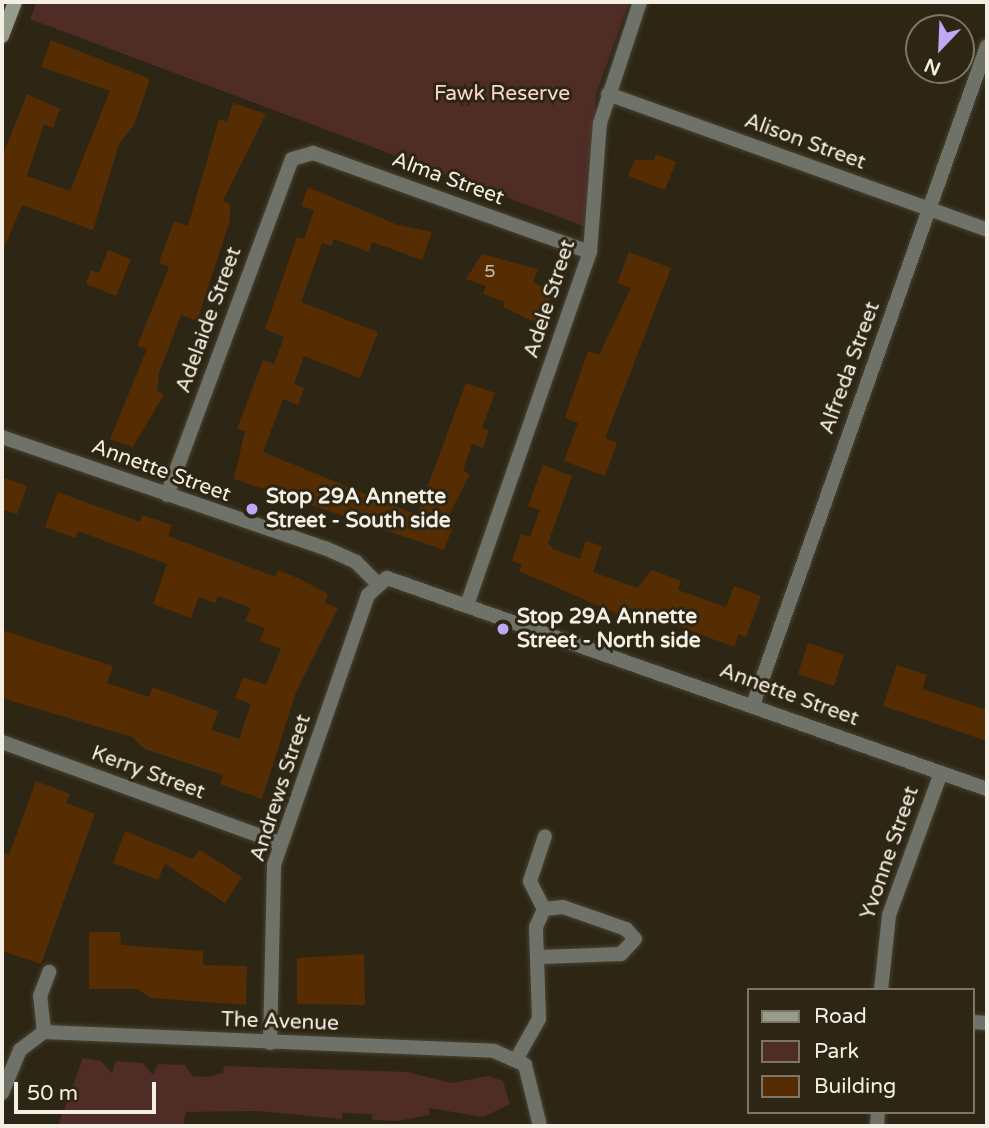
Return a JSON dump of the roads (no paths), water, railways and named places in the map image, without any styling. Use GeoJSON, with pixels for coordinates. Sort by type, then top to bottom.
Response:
{"type":"FeatureCollection","features":[{"type":"Feature","properties":{"kind":"main road"},"geometry":{"type":"LineString","coordinates":[[2,36],[15,2]]}},
{"type":"Feature","properties":{"kind":"street","name":"Adele Street"},"geometry":{"type":"LineString","coordinates":[[468,602],[590,252],[595,154],[608,94],[640,2]]}},
{"type":"Feature","properties":{"kind":"street","name":"Alfreda Street"},"geometry":{"type":"LineString","coordinates":[[753,705],[987,46]]}},
{"type":"Feature","properties":{"kind":"street","name":"Alison Street"},"geometry":{"type":"LineString","coordinates":[[608,94],[987,230]]}},
{"type":"Feature","properties":{"kind":"street","name":"Alma Street"},"geometry":{"type":"LineString","coordinates":[[292,159],[313,153],[590,252]]}},
{"type":"Feature","properties":{"kind":"street","name":"Adelaide Street"},"geometry":{"type":"LineString","coordinates":[[167,495],[292,159]]}},
{"type":"Feature","properties":{"kind":"street","name":"Annette Street"},"geometry":{"type":"LineString","coordinates":[[2,437],[335,552],[378,584],[402,579],[987,789]]}},
{"type":"Feature","properties":{"kind":"street","name":"Andrews Street"},"geometry":{"type":"LineString","coordinates":[[270,1042],[281,843],[368,595],[378,584]]}},
{"type":"Feature","properties":{"kind":"street","name":"Kerry Street"},"geometry":{"type":"LineString","coordinates":[[2,743],[281,843]]}},
{"type":"Feature","properties":{"kind":"street","name":"Yvonne Street"},"geometry":{"type":"LineString","coordinates":[[881,988],[889,915],[941,773]]}},
{"type":"Feature","properties":{"kind":"street"},"geometry":{"type":"LineString","coordinates":[[544,909],[530,881],[545,836]]}},
{"type":"Feature","properties":{"kind":"street"},"geometry":{"type":"LineString","coordinates":[[541,957],[621,954],[635,939],[626,929],[563,907],[544,909]]}},
{"type":"Feature","properties":{"kind":"street"},"geometry":{"type":"LineString","coordinates":[[540,1126],[529,1072],[517,1058],[539,1019],[541,957],[536,927],[544,909]]}},
{"type":"Feature","properties":{"kind":"street"},"geometry":{"type":"LineString","coordinates":[[2,1093],[20,1050],[44,1032],[40,996],[49,972]]}},
{"type":"Feature","properties":{"kind":"street","name":"The Avenue"},"geometry":{"type":"LineString","coordinates":[[44,1032],[494,1051],[517,1058]]}},
{"type":"Feature","properties":{"kind":"place","name":"Stop 29A Annette Street - South side"},"geometry":{"type":"Point","coordinates":[252,509]}},
{"type":"Feature","properties":{"kind":"place","name":"Stop 29A Annette Street - North side"},"geometry":{"type":"Point","coordinates":[503,629]}},
{"type":"Feature","properties":{"kind":"park label","name":"Fawk Reserve"},"geometry":{"type":"Point","coordinates":[502,94]}}]}
